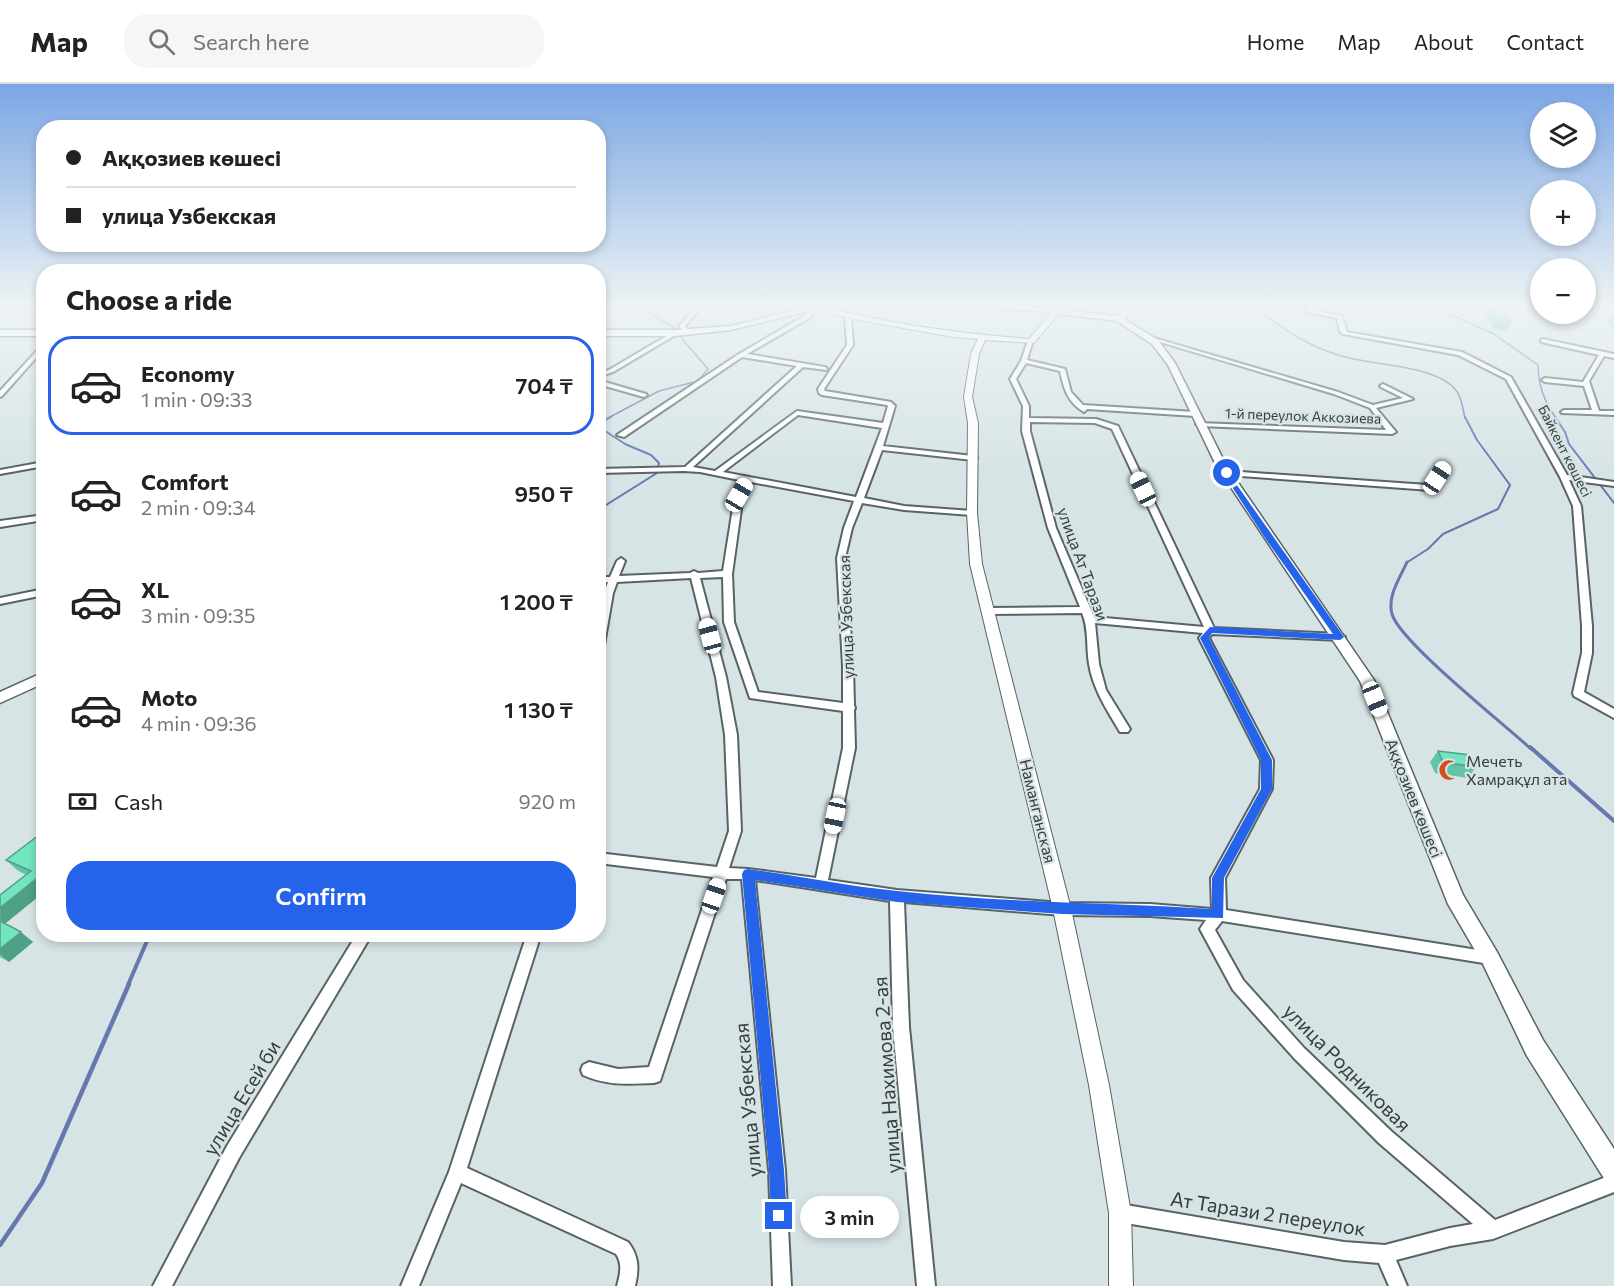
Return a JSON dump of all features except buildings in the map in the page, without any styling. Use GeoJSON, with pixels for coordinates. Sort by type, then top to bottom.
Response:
{"type":"FeatureCollection","features":[{"type":"Feature","properties":{"kind":"main road","name":"Аққозиев көшесі"},"geometry":{"type":"LineString","coordinates":[[1169,360],[1197,419],[1227,473],[1367,680],[1455,898],[1490,958],[1535,1048],[1614,1171]]}},
{"type":"Feature","properties":{"kind":"main road"},"geometry":{"type":"LineString","coordinates":[[0,698],[36,681]]}},
{"type":"Feature","properties":{"kind":"street"},"geometry":{"type":"LineString","coordinates":[[0,395],[31,360]]}},
{"type":"Feature","properties":{"kind":"street"},"geometry":{"type":"LineString","coordinates":[[606,372],[629,360]]}},
{"type":"Feature","properties":{"kind":"street"},"geometry":{"type":"LineString","coordinates":[[621,435],[733,360]]}},
{"type":"Feature","properties":{"kind":"street"},"geometry":{"type":"LineString","coordinates":[[769,360],[825,369]]}},
{"type":"Feature","properties":{"kind":"street","name":"улица Узбекская"},"geometry":{"type":"LineString","coordinates":[[821,884],[849,748],[850,708],[841,558],[848,528],[879,448],[892,404],[826,394],[821,389],[840,360]]}},
{"type":"Feature","properties":{"kind":"street","name":"Наманганская"},"geometry":{"type":"LineString","coordinates":[[974,360],[968,397],[973,423],[972,513],[976,564],[1062,909],[1098,1084],[1120,1213],[1121,1286]]}},
{"type":"Feature","properties":{"kind":"street","name":"1-й переулок Аккозиева"},"geometry":{"type":"LineString","coordinates":[[1197,419],[1392,432],[1372,406],[1226,360]]}},
{"type":"Feature","properties":{"kind":"street","name":"Байкент көшесі"},"geometry":{"type":"LineString","coordinates":[[1475,360],[1509,378],[1564,477],[1577,507],[1587,626],[1587,653],[1578,693],[1614,714]]}},
{"type":"Feature","properties":{"kind":"street"},"geometry":{"type":"LineString","coordinates":[[1596,413],[1586,381],[1598,360]]}},
{"type":"Feature","properties":{"kind":"street"},"geometry":{"type":"LineString","coordinates":[[1024,362],[1063,370],[1068,393],[1096,421]]}},
{"type":"Feature","properties":{"kind":"street","name":"улица Ат Тарази"},"geometry":{"type":"LineString","coordinates":[[1024,362],[1013,379],[1026,406],[1026,431],[1052,528],[1090,620],[1094,664],[1101,690],[1124,729]]}},
{"type":"Feature","properties":{"kind":"street"},"geometry":{"type":"LineString","coordinates":[[687,469],[801,366]]}},
{"type":"Feature","properties":{"kind":"street"},"geometry":{"type":"LineString","coordinates":[[1545,380],[1587,384]]}},
{"type":"Feature","properties":{"kind":"street"},"geometry":{"type":"LineString","coordinates":[[606,384],[644,395]]}},
{"type":"Feature","properties":{"kind":"street"},"geometry":{"type":"LineString","coordinates":[[1372,406],[1410,399],[1383,386]]}},
{"type":"Feature","properties":{"kind":"street"},"geometry":{"type":"LineString","coordinates":[[1080,407],[1197,419]]}},
{"type":"Feature","properties":{"kind":"street"},"geometry":{"type":"LineString","coordinates":[[1564,412],[1614,413]]}},
{"type":"Feature","properties":{"kind":"street"},"geometry":{"type":"LineString","coordinates":[[717,473],[797,413],[886,426]]}},
{"type":"Feature","properties":{"kind":"street"},"geometry":{"type":"LineString","coordinates":[[1026,420],[1096,421],[1115,428],[1210,630]]}},
{"type":"Feature","properties":{"kind":"street"},"geometry":{"type":"LineString","coordinates":[[879,448],[973,458]]}},
{"type":"Feature","properties":{"kind":"street"},"geometry":{"type":"LineString","coordinates":[[0,472],[36,465]]}},
{"type":"Feature","properties":{"kind":"street"},"geometry":{"type":"LineString","coordinates":[[1227,473],[1430,488],[1443,467]]}},
{"type":"Feature","properties":{"kind":"street"},"geometry":{"type":"LineString","coordinates":[[606,471],[687,469],[904,508],[972,513]]}},
{"type":"Feature","properties":{"kind":"street"},"geometry":{"type":"LineString","coordinates":[[1564,477],[1614,484]]}},
{"type":"Feature","properties":{"kind":"street"},"geometry":{"type":"LineString","coordinates":[[748,479],[739,495],[727,574],[729,622],[754,695],[850,708]]}},
{"type":"Feature","properties":{"kind":"street"},"geometry":{"type":"LineString","coordinates":[[0,524],[36,517]]}},
{"type":"Feature","properties":{"kind":"street"},"geometry":{"type":"LineString","coordinates":[[606,605],[608,593],[621,561]]}},
{"type":"Feature","properties":{"kind":"street"},"geometry":{"type":"LineString","coordinates":[[590,1070],[618,1077],[654,1075],[735,831],[731,735],[721,677],[694,574]]}},
{"type":"Feature","properties":{"kind":"street"},"geometry":{"type":"LineString","coordinates":[[606,579],[727,574]]}},
{"type":"Feature","properties":{"kind":"street"},"geometry":{"type":"LineString","coordinates":[[0,601],[36,594]]}},
{"type":"Feature","properties":{"kind":"street"},"geometry":{"type":"LineString","coordinates":[[988,611],[1086,610]]}},
{"type":"Feature","properties":{"kind":"street"},"geometry":{"type":"LineString","coordinates":[[1090,620],[1210,630],[1340,637]]}},
{"type":"Feature","properties":{"kind":"street"},"geometry":{"type":"LineString","coordinates":[[1210,630],[1204,638],[1267,760],[1266,789],[1218,878],[1219,915]]}},
{"type":"Feature","properties":{"kind":"street"},"geometry":{"type":"LineString","coordinates":[[606,859],[748,874],[897,896],[1062,909],[1150,910],[1219,915],[1490,958]]}},
{"type":"Feature","properties":{"kind":"street","name":"улица Узбекская"},"geometry":{"type":"LineString","coordinates":[[748,874],[777,1170],[782,1286]]}},
{"type":"Feature","properties":{"kind":"street","name":"улица Нахимова 2-ая"},"geometry":{"type":"LineString","coordinates":[[897,896],[901,1027],[926,1286]]}},
{"type":"Feature","properties":{"kind":"street","name":"улица Родниковая"},"geometry":{"type":"LineString","coordinates":[[1219,915],[1207,929],[1238,985],[1299,1053],[1377,1130],[1493,1230]]}},
{"type":"Feature","properties":{"kind":"street","name":"улица Есей би"},"geometry":{"type":"LineString","coordinates":[[162,1286],[232,1152],[360,942]]}},
{"type":"Feature","properties":{"kind":"street"},"geometry":{"type":"LineString","coordinates":[[410,1286],[457,1172],[531,942]]}},
{"type":"Feature","properties":{"kind":"street"},"geometry":{"type":"LineString","coordinates":[[1595,1141],[1614,1144]]}},
{"type":"Feature","properties":{"kind":"street"},"geometry":{"type":"LineString","coordinates":[[457,1172],[622,1248],[629,1256],[631,1266],[626,1286]]}},
{"type":"Feature","properties":{"kind":"street","name":"Ат Тарази 2 переулок"},"geometry":{"type":"LineString","coordinates":[[1120,1213],[1344,1251],[1385,1254],[1450,1237],[1493,1230],[1614,1183]]}},
{"type":"Feature","properties":{"kind":"street"},"geometry":{"type":"LineString","coordinates":[[1385,1254],[1398,1286]]}},
{"type":"Feature","properties":{"kind":"waterway"},"geometry":{"type":"LineString","coordinates":[[608,418],[659,391],[698,381],[708,369],[700,360]]}},
{"type":"Feature","properties":{"kind":"waterway"},"geometry":{"type":"LineString","coordinates":[[1361,360],[1416,370],[1441,379],[1457,392],[1465,418]]}},
{"type":"Feature","properties":{"kind":"waterway"},"geometry":{"type":"LineString","coordinates":[[1531,360],[1538,365],[1543,393],[1556,418]]}},
{"type":"Feature","properties":{"kind":"waterway"},"geometry":{"type":"LineString","coordinates":[[606,420],[611,417]]}},
{"type":"Feature","properties":{"kind":"waterway"},"geometry":{"type":"LineString","coordinates":[[1407,563],[1428,549],[1443,534],[1498,509],[1510,485],[1477,440],[1465,417]]}},
{"type":"Feature","properties":{"kind":"waterway"},"geometry":{"type":"LineString","coordinates":[[1555,417],[1565,432],[1569,444],[1614,503]]}},
{"type":"Feature","properties":{"kind":"waterway"},"geometry":{"type":"LineString","coordinates":[[606,432],[625,444],[651,455],[659,463],[657,473],[606,505]]}},
{"type":"Feature","properties":{"kind":"waterway"},"geometry":{"type":"LineString","coordinates":[[1407,563],[1391,601],[1392,614],[1399,627],[1454,683],[1531,749]]}},
{"type":"Feature","properties":{"kind":"waterway"},"geometry":{"type":"LineString","coordinates":[[1530,747],[1614,821]]}},
{"type":"Feature","properties":{"kind":"waterway"},"geometry":{"type":"LineString","coordinates":[[128,985],[147,942]]}},
{"type":"Feature","properties":{"kind":"waterway"},"geometry":{"type":"LineString","coordinates":[[0,1245],[42,1183],[129,984]]}},
{"type":"Feature","properties":{"kind":"place","name":"Мечеть Хамрақұл ата"},"geometry":{"type":"Point","coordinates":[1449,770]}},
{"type":"Feature","properties":{"kind":"route"},"geometry":{"type":"LineString","coordinates":[[779,1216],[777,1170],[748,874],[897,896],[1062,909],[1150,910],[1219,915],[1218,878],[1266,789],[1267,760],[1204,638],[1210,630],[1340,637],[1269,538],[1227,473]]}}]}
